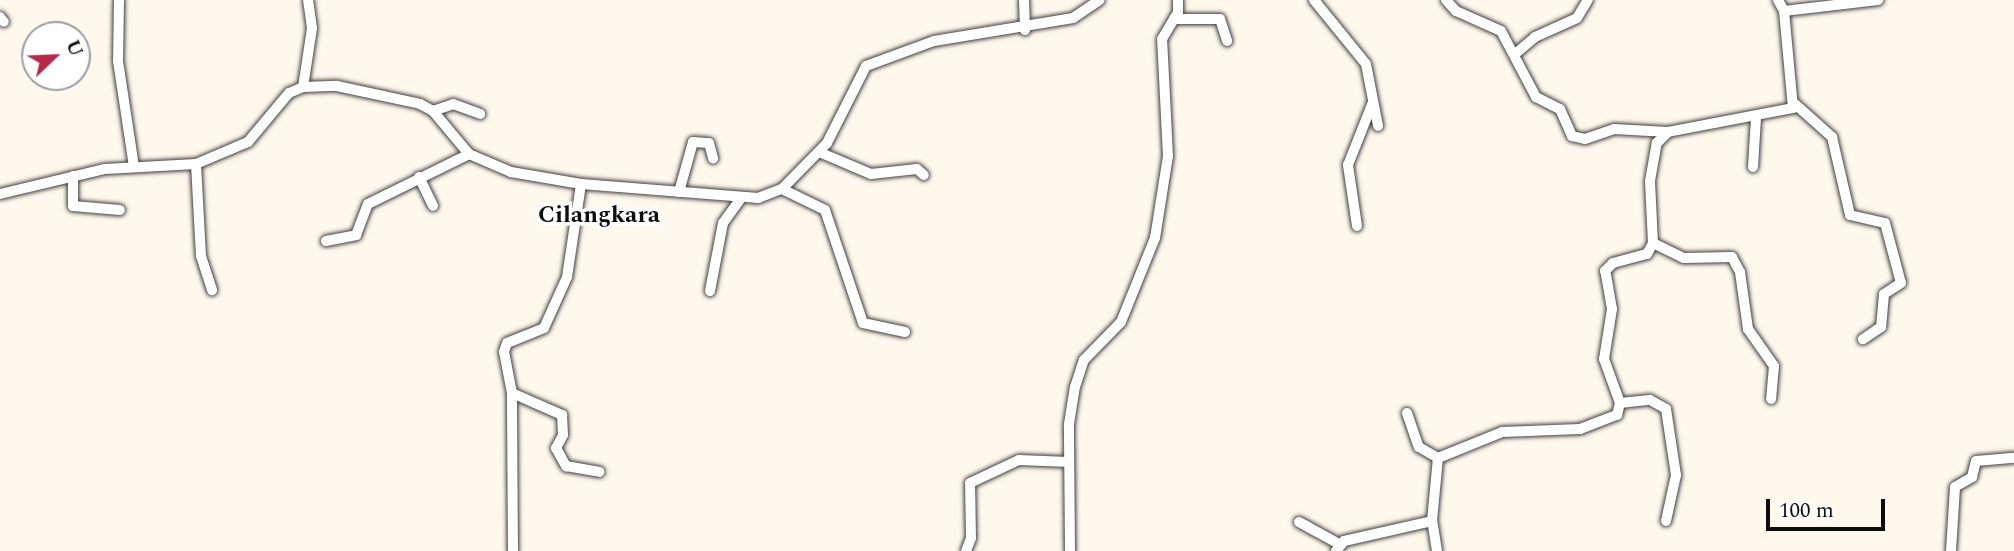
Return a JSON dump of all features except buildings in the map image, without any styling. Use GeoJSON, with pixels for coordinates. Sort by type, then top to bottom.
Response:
{"type":"FeatureCollection","features":[{"type":"Feature","properties":{"kind":"street"},"geometry":{"type":"LineString","coordinates":[[118,0],[118,61],[134,167]]}},
{"type":"Feature","properties":{"kind":"street"},"geometry":{"type":"LineString","coordinates":[[303,87],[312,28],[308,0]]}},
{"type":"Feature","properties":{"kind":"street"},"geometry":{"type":"LineString","coordinates":[[1024,0],[1025,30]]}},
{"type":"Feature","properties":{"kind":"street"},"geometry":{"type":"LineString","coordinates":[[0,194],[73,176],[134,167],[196,164],[248,142],[284,99],[303,87],[365,89],[433,111],[469,154],[531,177],[581,184],[758,198],[782,189],[819,152],[866,66],[934,41],[1025,30],[1073,18],[1100,0]]}},
{"type":"Feature","properties":{"kind":"street"},"geometry":{"type":"LineString","coordinates":[[1070,551],[1069,462],[1072,406],[1081,368],[1121,322],[1158,226],[1168,156],[1162,39],[1174,19],[1178,0]]}},
{"type":"Feature","properties":{"kind":"street"},"geometry":{"type":"LineString","coordinates":[[1314,0],[1366,64],[1378,126]]}},
{"type":"Feature","properties":{"kind":"street"},"geometry":{"type":"LineString","coordinates":[[1446,0],[1456,11],[1495,26],[1517,52],[1536,97],[1560,109],[1567,131],[1579,139],[1614,129],[1668,132],[1756,118],[1795,104]]}},
{"type":"Feature","properties":{"kind":"street"},"geometry":{"type":"LineString","coordinates":[[1517,52],[1528,42],[1577,18],[1588,0]]}},
{"type":"Feature","properties":{"kind":"street"},"geometry":{"type":"LineString","coordinates":[[1778,0],[1784,11],[1795,104],[1820,124],[1838,149],[1850,215],[1885,223],[1900,283],[1884,294],[1881,327],[1863,339]]}},
{"type":"Feature","properties":{"kind":"street"},"geometry":{"type":"LineString","coordinates":[[1784,11],[1878,0]]}},
{"type":"Feature","properties":{"kind":"street"},"geometry":{"type":"LineString","coordinates":[[1174,19],[1220,19],[1227,41]]}},
{"type":"Feature","properties":{"kind":"street"},"geometry":{"type":"LineString","coordinates":[[1357,226],[1348,165],[1374,102]]}},
{"type":"Feature","properties":{"kind":"street"},"geometry":{"type":"LineString","coordinates":[[433,111],[453,104],[480,114]]}},
{"type":"Feature","properties":{"kind":"street"},"geometry":{"type":"LineString","coordinates":[[1753,167],[1756,118]]}},
{"type":"Feature","properties":{"kind":"street"},"geometry":{"type":"LineString","coordinates":[[1438,458],[1502,432],[1595,426],[1617,415],[1620,403],[1604,359],[1612,309],[1605,271],[1613,263],[1647,254],[1653,243],[1652,156],[1668,132]]}},
{"type":"Feature","properties":{"kind":"street"},"geometry":{"type":"LineString","coordinates":[[679,192],[693,142],[709,144],[713,158]]}},
{"type":"Feature","properties":{"kind":"street"},"geometry":{"type":"LineString","coordinates":[[819,152],[871,174],[917,169],[924,174]]}},
{"type":"Feature","properties":{"kind":"street"},"geometry":{"type":"LineString","coordinates":[[326,241],[356,235],[369,204],[469,154]]}},
{"type":"Feature","properties":{"kind":"street"},"geometry":{"type":"LineString","coordinates":[[196,164],[201,256],[212,290]]}},
{"type":"Feature","properties":{"kind":"street"},"geometry":{"type":"LineString","coordinates":[[73,176],[73,206],[120,210]]}},
{"type":"Feature","properties":{"kind":"street"},"geometry":{"type":"LineString","coordinates":[[419,177],[433,206]]}},
{"type":"Feature","properties":{"kind":"street"},"geometry":{"type":"LineString","coordinates":[[513,551],[512,393],[506,345],[544,328],[567,277],[581,184]]}},
{"type":"Feature","properties":{"kind":"street"},"geometry":{"type":"LineString","coordinates":[[782,189],[825,210],[863,323],[905,332]]}},
{"type":"Feature","properties":{"kind":"street"},"geometry":{"type":"LineString","coordinates":[[710,291],[723,223],[742,197]]}},
{"type":"Feature","properties":{"kind":"street"},"geometry":{"type":"LineString","coordinates":[[1653,243],[1684,258],[1732,257],[1740,272],[1748,329],[1774,366],[1771,399]]}},
{"type":"Feature","properties":{"kind":"street"},"geometry":{"type":"LineString","coordinates":[[512,393],[562,415],[563,435],[556,448],[562,463],[570,469],[599,472]]}},
{"type":"Feature","properties":{"kind":"street"},"geometry":{"type":"LineString","coordinates":[[1620,403],[1650,400],[1666,409],[1676,475],[1665,521]]}},
{"type":"Feature","properties":{"kind":"street"},"geometry":{"type":"LineString","coordinates":[[1407,414],[1419,447],[1438,458]]}},
{"type":"Feature","properties":{"kind":"street"},"geometry":{"type":"LineString","coordinates":[[1437,551],[1432,521],[1438,458]]}},
{"type":"Feature","properties":{"kind":"street"},"geometry":{"type":"LineString","coordinates":[[1951,551],[1955,487],[1972,477],[1976,461],[2014,458]]}},
{"type":"Feature","properties":{"kind":"street"},"geometry":{"type":"LineString","coordinates":[[965,551],[971,538],[970,483],[1019,460],[1069,462]]}},
{"type":"Feature","properties":{"kind":"street"},"geometry":{"type":"LineString","coordinates":[[1299,522],[1337,547],[1432,521]]}},
{"type":"Feature","properties":{"kind":"district","name":"Cilangkara"},"geometry":{"type":"Point","coordinates":[599,216]}}]}
